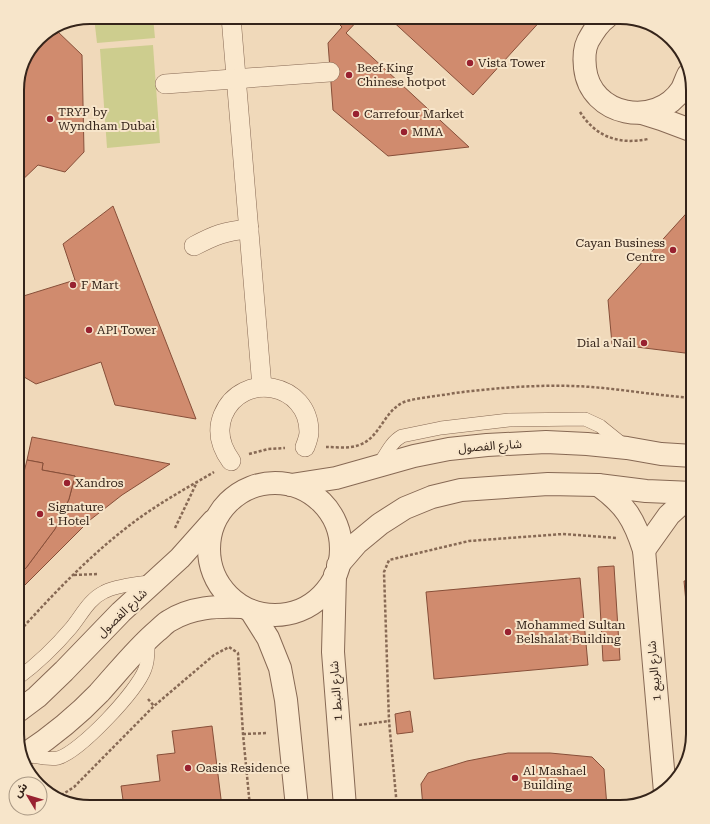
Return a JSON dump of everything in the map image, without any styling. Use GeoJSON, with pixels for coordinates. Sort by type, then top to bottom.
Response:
{"type":"FeatureCollection","features":[{"type":"Feature","properties":{"kind":"street"},"geometry":{"type":"LineString","coordinates":[[232,24],[262,387]]}},
{"type":"Feature","properties":{"kind":"street"},"geometry":{"type":"LineString","coordinates":[[600,24],[592,32],[586,45],[584,60],[586,73],[590,84],[599,97],[612,107],[626,112],[642,113],[686,128]]}},
{"type":"Feature","properties":{"kind":"street"},"geometry":{"type":"LineString","coordinates":[[165,84],[330,72]]}},
{"type":"Feature","properties":{"kind":"street"},"geometry":{"type":"LineString","coordinates":[[642,113],[657,109],[671,101],[682,89],[685,82]]}},
{"type":"Feature","properties":{"kind":"street"},"geometry":{"type":"LineString","coordinates":[[194,246],[214,235],[230,231],[249,229]]}},
{"type":"Feature","properties":{"kind":"street"},"geometry":{"type":"LineString","coordinates":[[231,461],[224,450],[220,436],[220,422],[226,408],[235,397],[248,390],[262,387],[276,388],[290,394],[300,405],[307,418],[309,433],[305,447]]}},
{"type":"Feature","properties":{"kind":"street","name":"شارع الفصول"},"geometry":{"type":"LineString","coordinates":[[291,485],[336,478],[379,465],[449,449],[487,445],[546,442],[587,444],[627,448],[661,454],[686,456]]}},
{"type":"Feature","properties":{"kind":"street"},"geometry":{"type":"LineString","coordinates":[[296,800],[286,700],[280,668],[268,638],[247,609],[230,597],[219,585],[212,570],[209,555],[209,539],[214,523],[222,509],[236,496],[253,487],[272,483],[291,485],[307,491],[321,501],[331,515],[338,531],[340,548],[337,570]]}},
{"type":"Feature","properties":{"kind":"street"},"geometry":{"type":"LineString","coordinates":[[27,753],[50,737],[75,716],[98,694],[148,639],[169,621],[192,611],[217,606],[247,609],[271,615],[291,613],[309,605],[324,592],[337,570],[358,543],[380,524],[405,508],[432,497],[461,490],[548,484],[598,485],[686,493]]}},
{"type":"Feature","properties":{"kind":"street","name":"شارع الربيع 1"},"geometry":{"type":"LineString","coordinates":[[598,485],[613,495],[625,508],[634,523],[644,550],[664,783]]}},
{"type":"Feature","properties":{"kind":"street"},"geometry":{"type":"LineString","coordinates":[[644,550],[669,515],[686,499]]}},
{"type":"Feature","properties":{"kind":"street","name":"شارع الفصول"},"geometry":{"type":"LineString","coordinates":[[24,706],[42,692],[121,612],[184,553],[222,509]]}},
{"type":"Feature","properties":{"kind":"street","name":"شارع النبط 1"},"geometry":{"type":"LineString","coordinates":[[337,570],[333,652],[344,800]]}},
{"type":"Feature","properties":{"kind":"lane"},"geometry":{"type":"LineString","coordinates":[[24,673],[49,652],[71,628],[90,603],[100,594],[112,589],[156,580]]}},
{"type":"Feature","properties":{"kind":"path"},"geometry":{"type":"LineString","coordinates":[[173,531],[198,481]]}},
{"type":"Feature","properties":{"kind":"path"},"geometry":{"type":"LineString","coordinates":[[396,800],[389,721],[384,572],[389,560],[469,541],[563,534],[618,538],[644,550]]}},
{"type":"Feature","properties":{"kind":"path"},"geometry":{"type":"LineString","coordinates":[[74,575],[103,574]]}},
{"type":"Feature","properties":{"kind":"path"},"geometry":{"type":"LineString","coordinates":[[63,794],[74,787],[154,706],[214,655],[229,647],[238,653],[243,734],[249,800]]}},
{"type":"Feature","properties":{"kind":"path"},"geometry":{"type":"LineString","coordinates":[[339,728],[389,721]]}},
{"type":"Feature","properties":{"kind":"green space"},"geometry":{"type":"Polygon","coordinates":[[[95,24],[154,24],[155,38],[97,43],[95,24]]]}},
{"type":"Feature","properties":{"kind":"green space"},"geometry":{"type":"Polygon","coordinates":[[[153,45],[160,143],[107,148],[100,49],[153,45]]]}},
{"type":"Feature","properties":{"kind":"building"},"geometry":{"type":"Polygon","coordinates":[[[339,24],[354,24],[346,33],[469,147],[388,156],[333,110],[328,43],[342,27],[339,24]]]}},
{"type":"Feature","properties":{"kind":"building","name":"Vista Tower"},"geometry":{"type":"Polygon","coordinates":[[[396,24],[538,24],[473,95],[396,24]]]}},
{"type":"Feature","properties":{"kind":"building","name":"TRYP by Wyndham Dubai"},"geometry":{"type":"Polygon","coordinates":[[[58,32],[82,55],[84,152],[65,172],[38,165],[24,178],[24,86],[26,73],[35,53],[43,43],[58,32]]]}},
{"type":"Feature","properties":{"kind":"building","name":"API Tower"},"geometry":{"type":"Polygon","coordinates":[[[113,206],[196,419],[115,405],[101,362],[36,384],[24,377],[24,296],[75,280],[63,244],[113,206]]]}},
{"type":"Feature","properties":{"kind":"building","name":"Cayan Business Centre"},"geometry":{"type":"Polygon","coordinates":[[[686,214],[686,353],[612,344],[608,300],[686,214]]]}},
{"type":"Feature","properties":{"kind":"building"},"geometry":{"type":"Polygon","coordinates":[[[32,437],[170,464],[122,495],[90,520],[24,586],[24,570],[55,529],[69,499],[75,476],[42,470],[43,463],[27,460],[32,437]]]}},
{"type":"Feature","properties":{"kind":"building","name":"Signature 1 Hotel"},"geometry":{"type":"Polygon","coordinates":[[[27,460],[43,463],[42,470],[75,476],[69,499],[55,529],[24,570],[24,472],[27,460]]]}},
{"type":"Feature","properties":{"kind":"building"},"geometry":{"type":"Polygon","coordinates":[[[614,566],[620,660],[603,661],[598,567],[614,566]]]}},
{"type":"Feature","properties":{"kind":"building","name":"Mohammed Sultan Belshalat Building"},"geometry":{"type":"Polygon","coordinates":[[[580,578],[588,665],[434,679],[426,592],[580,578]]]}},
{"type":"Feature","properties":{"kind":"building"},"geometry":{"type":"Polygon","coordinates":[[[684,581],[686,581],[686,602],[684,581]]]}},
{"type":"Feature","properties":{"kind":"building"},"geometry":{"type":"Polygon","coordinates":[[[410,711],[413,732],[397,734],[395,714],[410,711]]]}},
{"type":"Feature","properties":{"kind":"building","name":"Oasis Residence"},"geometry":{"type":"Polygon","coordinates":[[[212,726],[221,800],[123,800],[121,786],[160,781],[157,755],[175,753],[172,731],[212,726]]]}},
{"type":"Feature","properties":{"kind":"building","name":"Al Mashael Building"},"geometry":{"type":"Polygon","coordinates":[[[508,753],[550,753],[592,757],[604,769],[606,800],[422,800],[421,784],[428,773],[467,761],[508,753]]]}},
{"type":"Feature","properties":{"kind":"place","name":"Vista Tower"},"geometry":{"type":"Point","coordinates":[470,63]}},
{"type":"Feature","properties":{"kind":"place","name":"Beef King Chinese hotpot"},"geometry":{"type":"Point","coordinates":[349,75]}},
{"type":"Feature","properties":{"kind":"place","name":"Carrefour Market"},"geometry":{"type":"Point","coordinates":[356,114]}},
{"type":"Feature","properties":{"kind":"place","name":"TRYP by Wyndham Dubai"},"geometry":{"type":"Point","coordinates":[50,119]}},
{"type":"Feature","properties":{"kind":"place","name":"MMA"},"geometry":{"type":"Point","coordinates":[404,132]}},
{"type":"Feature","properties":{"kind":"place","name":"Cayan Business Centre"},"geometry":{"type":"Point","coordinates":[673,250]}},
{"type":"Feature","properties":{"kind":"place","name":"F Mart"},"geometry":{"type":"Point","coordinates":[73,285]}},
{"type":"Feature","properties":{"kind":"place","name":"API Tower"},"geometry":{"type":"Point","coordinates":[89,330]}},
{"type":"Feature","properties":{"kind":"place","name":"Dial a Nail"},"geometry":{"type":"Point","coordinates":[644,343]}},
{"type":"Feature","properties":{"kind":"place","name":"Xandros"},"geometry":{"type":"Point","coordinates":[67,483]}},
{"type":"Feature","properties":{"kind":"place","name":"Signature 1 Hotel"},"geometry":{"type":"Point","coordinates":[40,514]}},
{"type":"Feature","properties":{"kind":"place","name":"Mohammed Sultan Belshalat Building"},"geometry":{"type":"Point","coordinates":[508,632]}},
{"type":"Feature","properties":{"kind":"place","name":"Oasis Residence"},"geometry":{"type":"Point","coordinates":[188,768]}},
{"type":"Feature","properties":{"kind":"place","name":"Al Mashael Building"},"geometry":{"type":"Point","coordinates":[515,778]}}]}
